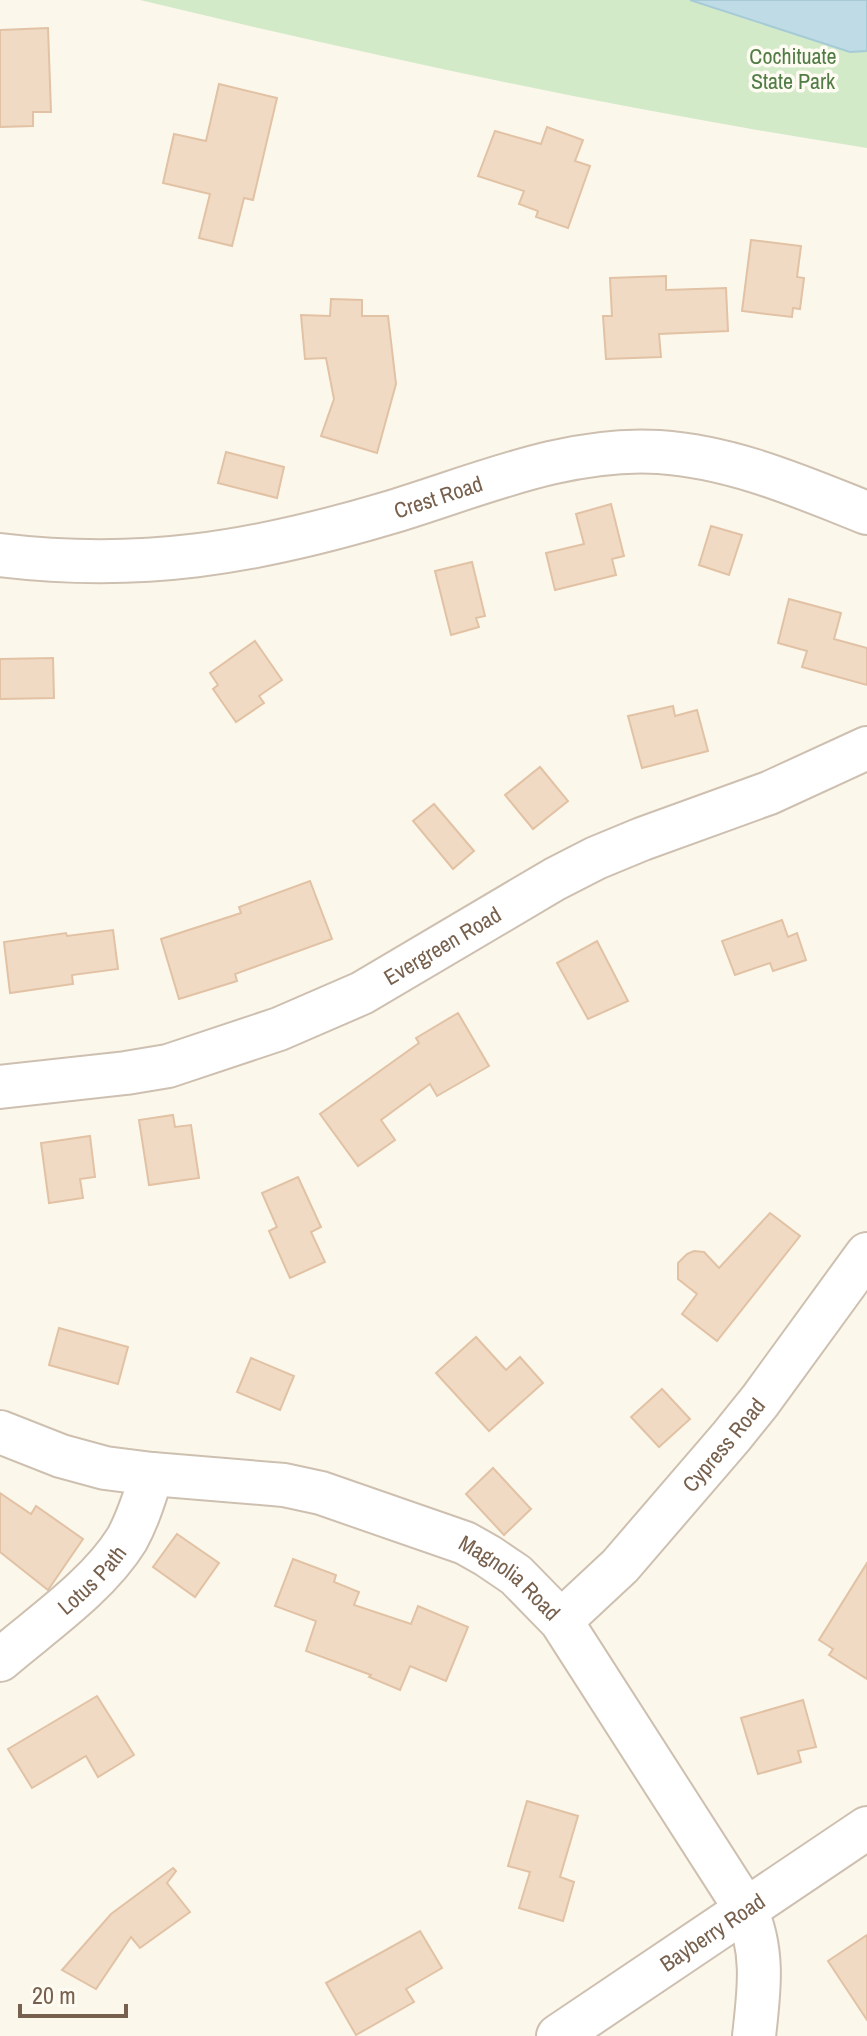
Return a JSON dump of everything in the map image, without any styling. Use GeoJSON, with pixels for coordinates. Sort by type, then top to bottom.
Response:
{"type":"FeatureCollection","features":[{"type":"Feature","properties":{"kind":"street","name":"Crest Road"},"geometry":{"type":"LineString","coordinates":[[0,555],[103,563],[203,556],[323,532],[531,468],[617,453],[657,452],[744,466],[867,513]]}},
{"type":"Feature","properties":{"kind":"street","name":"Evergreen Road"},"geometry":{"type":"LineString","coordinates":[[0,1087],[168,1066],[290,1024],[362,993],[596,858],[769,793],[867,748]]}},
{"type":"Feature","properties":{"kind":"street","name":"Cypress Road"},"geometry":{"type":"LineString","coordinates":[[561,1621],[620,1566],[731,1437],[867,1254]]}},
{"type":"Feature","properties":{"kind":"street","name":"Magnolia Road"},"geometry":{"type":"LineString","coordinates":[[0,1432],[61,1456],[105,1468],[284,1485],[357,1504],[465,1543],[516,1575],[561,1621],[745,1908],[754,1931],[759,1961],[754,2036]]}},
{"type":"Feature","properties":{"kind":"street","name":"Lotus Path"},"geometry":{"type":"LineString","coordinates":[[0,1660],[97,1577],[114,1558],[134,1523],[152,1474]]}},
{"type":"Feature","properties":{"kind":"street","name":"Bayberry Road"},"geometry":{"type":"LineString","coordinates":[[558,2036],[867,1828]]}},
{"type":"Feature","properties":{"kind":"green space","name":"Cochituate State Park"},"geometry":{"type":"Polygon","coordinates":[[[140,0],[867,0],[867,148],[502,82],[140,0]]]}},
{"type":"Feature","properties":{"kind":"water"},"geometry":{"type":"Polygon","coordinates":[[[690,0],[867,0],[867,51],[850,52],[690,0]]]}},
{"type":"Feature","properties":{"kind":"building"},"geometry":{"type":"Polygon","coordinates":[[[48,28],[51,112],[33,112],[33,126],[0,127],[0,30],[48,28]]]}},
{"type":"Feature","properties":{"kind":"building"},"geometry":{"type":"Polygon","coordinates":[[[219,84],[277,98],[253,200],[244,198],[232,246],[199,238],[210,194],[163,183],[174,134],[206,141],[219,84]]]}},
{"type":"Feature","properties":{"kind":"building"},"geometry":{"type":"Polygon","coordinates":[[[547,127],[583,140],[575,161],[590,166],[568,228],[536,217],[538,211],[519,204],[524,191],[478,176],[495,131],[541,144],[547,127]]]}},
{"type":"Feature","properties":{"kind":"building"},"geometry":{"type":"Polygon","coordinates":[[[751,240],[801,246],[797,277],[804,278],[800,309],[793,308],[792,317],[742,311],[751,240]]]}},
{"type":"Feature","properties":{"kind":"building"},"geometry":{"type":"Polygon","coordinates":[[[666,276],[666,290],[726,288],[728,331],[659,334],[661,357],[606,359],[603,316],[612,316],[610,278],[666,276]]]}},
{"type":"Feature","properties":{"kind":"building"},"geometry":{"type":"Polygon","coordinates":[[[331,299],[362,300],[362,316],[388,316],[396,384],[377,453],[321,436],[334,399],[326,358],[305,359],[301,315],[330,316],[331,299]]]}},
{"type":"Feature","properties":{"kind":"building"},"geometry":{"type":"Polygon","coordinates":[[[226,452],[284,467],[277,498],[218,483],[226,452]]]}},
{"type":"Feature","properties":{"kind":"building"},"geometry":{"type":"Polygon","coordinates":[[[611,504],[624,556],[612,559],[616,575],[555,590],[546,553],[584,544],[576,514],[611,504]]]}},
{"type":"Feature","properties":{"kind":"building"},"geometry":{"type":"Polygon","coordinates":[[[711,526],[742,535],[729,575],[699,565],[711,526]]]}},
{"type":"Feature","properties":{"kind":"building"},"geometry":{"type":"Polygon","coordinates":[[[472,562],[485,616],[476,618],[479,627],[451,635],[435,571],[472,562]]]}},
{"type":"Feature","properties":{"kind":"building"},"geometry":{"type":"Polygon","coordinates":[[[789,599],[841,613],[834,639],[867,648],[867,685],[802,667],[807,651],[778,643],[789,599]]]}},
{"type":"Feature","properties":{"kind":"building"},"geometry":{"type":"Polygon","coordinates":[[[255,641],[282,680],[259,696],[264,703],[236,722],[213,689],[218,685],[210,673],[255,641]]]}},
{"type":"Feature","properties":{"kind":"building"},"geometry":{"type":"Polygon","coordinates":[[[53,658],[54,698],[0,699],[0,659],[53,658]]]}},
{"type":"Feature","properties":{"kind":"building"},"geometry":{"type":"Polygon","coordinates":[[[673,706],[675,716],[697,710],[708,751],[642,768],[628,716],[673,706]]]}},
{"type":"Feature","properties":{"kind":"building"},"geometry":{"type":"Polygon","coordinates":[[[540,767],[568,801],[533,829],[505,795],[540,767]]]}},
{"type":"Feature","properties":{"kind":"building"},"geometry":{"type":"Polygon","coordinates":[[[434,804],[474,851],[453,869],[413,821],[434,804]]]}},
{"type":"Feature","properties":{"kind":"building"},"geometry":{"type":"Polygon","coordinates":[[[310,881],[332,939],[235,974],[237,981],[179,999],[161,939],[241,913],[239,907],[310,881]]]}},
{"type":"Feature","properties":{"kind":"building"},"geometry":{"type":"Polygon","coordinates":[[[782,920],[788,937],[797,933],[806,960],[773,971],[770,963],[735,975],[722,941],[782,920]]]}},
{"type":"Feature","properties":{"kind":"building"},"geometry":{"type":"Polygon","coordinates":[[[113,930],[118,969],[72,975],[73,984],[10,993],[4,942],[113,930]]]}},
{"type":"Feature","properties":{"kind":"building"},"geometry":{"type":"Polygon","coordinates":[[[597,941],[628,1001],[588,1019],[557,963],[597,941]]]}},
{"type":"Feature","properties":{"kind":"building"},"geometry":{"type":"Polygon","coordinates":[[[458,1013],[489,1066],[437,1096],[430,1084],[381,1120],[395,1140],[358,1166],[320,1114],[419,1043],[416,1038],[458,1013]]]}},
{"type":"Feature","properties":{"kind":"building"},"geometry":{"type":"Polygon","coordinates":[[[173,1115],[175,1127],[191,1125],[199,1178],[149,1185],[139,1120],[173,1115]]]}},
{"type":"Feature","properties":{"kind":"building"},"geometry":{"type":"Polygon","coordinates":[[[90,1136],[95,1177],[80,1179],[83,1198],[49,1203],[41,1143],[90,1136]]]}},
{"type":"Feature","properties":{"kind":"building"},"geometry":{"type":"Polygon","coordinates":[[[298,1177],[321,1227],[311,1232],[325,1262],[290,1278],[269,1231],[277,1227],[262,1193],[298,1177]]]}},
{"type":"Feature","properties":{"kind":"building"},"geometry":{"type":"Polygon","coordinates":[[[770,1213],[800,1236],[717,1341],[682,1314],[697,1294],[678,1279],[678,1263],[694,1251],[704,1252],[719,1268],[770,1213]]]}},
{"type":"Feature","properties":{"kind":"building"},"geometry":{"type":"Polygon","coordinates":[[[59,1328],[128,1347],[118,1384],[49,1365],[59,1328]]]}},
{"type":"Feature","properties":{"kind":"building"},"geometry":{"type":"Polygon","coordinates":[[[476,1337],[506,1370],[520,1357],[543,1383],[489,1431],[436,1373],[476,1337]]]}},
{"type":"Feature","properties":{"kind":"building"},"geometry":{"type":"Polygon","coordinates":[[[251,1358],[294,1376],[280,1410],[237,1392],[251,1358]]]}},
{"type":"Feature","properties":{"kind":"building"},"geometry":{"type":"Polygon","coordinates":[[[662,1389],[690,1419],[659,1447],[631,1417],[662,1389]]]}},
{"type":"Feature","properties":{"kind":"building"},"geometry":{"type":"Polygon","coordinates":[[[493,1468],[531,1509],[504,1535],[466,1494],[493,1468]]]}},
{"type":"Feature","properties":{"kind":"building"},"geometry":{"type":"Polygon","coordinates":[[[0,1493],[31,1514],[36,1506],[83,1539],[48,1590],[0,1552],[0,1493]]]}},
{"type":"Feature","properties":{"kind":"building"},"geometry":{"type":"Polygon","coordinates":[[[177,1534],[219,1563],[195,1597],[153,1567],[177,1534]]]}},
{"type":"Feature","properties":{"kind":"building"},"geometry":{"type":"Polygon","coordinates":[[[293,1559],[336,1575],[334,1582],[359,1592],[354,1605],[411,1624],[418,1606],[468,1627],[446,1681],[410,1666],[400,1690],[369,1677],[371,1675],[306,1651],[316,1621],[275,1606],[293,1559]]]}},
{"type":"Feature","properties":{"kind":"building"},"geometry":{"type":"Polygon","coordinates":[[[867,1563],[867,1679],[829,1655],[833,1649],[819,1640],[867,1563]]]}},
{"type":"Feature","properties":{"kind":"building"},"geometry":{"type":"Polygon","coordinates":[[[97,1696],[134,1755],[98,1777],[86,1756],[32,1788],[8,1749],[97,1696]]]}},
{"type":"Feature","properties":{"kind":"building"},"geometry":{"type":"Polygon","coordinates":[[[803,1700],[816,1747],[798,1751],[801,1762],[758,1774],[741,1718],[803,1700]]]}},
{"type":"Feature","properties":{"kind":"building"},"geometry":{"type":"Polygon","coordinates":[[[527,1801],[578,1816],[560,1877],[574,1882],[563,1921],[519,1908],[530,1872],[508,1866],[527,1801]]]}},
{"type":"Feature","properties":{"kind":"building"},"geometry":{"type":"Polygon","coordinates":[[[173,1868],[176,1871],[167,1883],[190,1912],[140,1948],[131,1937],[96,1989],[62,1970],[111,1914],[173,1868]]]}},
{"type":"Feature","properties":{"kind":"building"},"geometry":{"type":"Polygon","coordinates":[[[420,1931],[442,1968],[406,1989],[414,2002],[356,2035],[326,1983],[420,1931]]]}},
{"type":"Feature","properties":{"kind":"building"},"geometry":{"type":"Polygon","coordinates":[[[867,1935],[867,2020],[828,1961],[867,1935]]]}}]}
